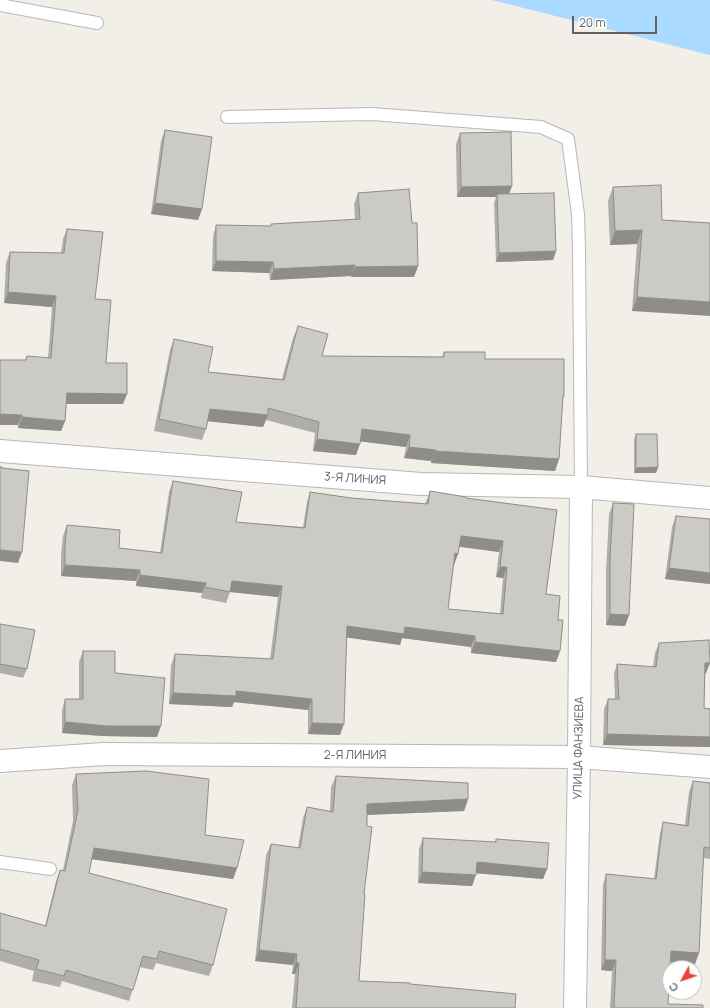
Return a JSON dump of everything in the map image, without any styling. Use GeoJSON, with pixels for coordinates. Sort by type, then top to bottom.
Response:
{"type":"FeatureCollection","features":[{"type":"Feature","properties":{"kind":"street","name":"3-Я ЛИНИЯ"},"geometry":{"type":"LineString","coordinates":[[0,452],[421,484],[581,487],[710,498]]}},
{"type":"Feature","properties":{"kind":"street","name":"УЛИЦА ФАНЗИЕВА"},"geometry":{"type":"LineString","coordinates":[[575,1008],[581,487]]}},
{"type":"Feature","properties":{"kind":"street","name":"2-Я ЛИНИЯ"},"geometry":{"type":"LineString","coordinates":[[0,761],[104,754],[579,757],[710,767]]}},
{"type":"Feature","properties":{"kind":"lane"},"geometry":{"type":"LineString","coordinates":[[0,5],[97,24]]}},
{"type":"Feature","properties":{"kind":"lane"},"geometry":{"type":"LineString","coordinates":[[227,117],[372,114],[541,127],[568,139],[578,214],[581,487]]}},
{"type":"Feature","properties":{"kind":"lane"},"geometry":{"type":"LineString","coordinates":[[0,862],[50,868]]}},
{"type":"Feature","properties":{"kind":"water"},"geometry":{"type":"Polygon","coordinates":[[[492,0],[710,0],[710,55],[579,22],[492,0]]]}},
{"type":"Feature","properties":{"kind":"building"},"geometry":{"type":"Polygon","coordinates":[[[165,130],[212,137],[202,209],[155,203],[165,130]]]}},
{"type":"Feature","properties":{"kind":"building"},"geometry":{"type":"Polygon","coordinates":[[[511,132],[512,186],[461,187],[460,133],[511,132]]]}},
{"type":"Feature","properties":{"kind":"building"},"geometry":{"type":"Polygon","coordinates":[[[661,185],[662,220],[710,223],[710,302],[637,297],[642,230],[615,231],[613,187],[661,185]]]}},
{"type":"Feature","properties":{"kind":"building"},"geometry":{"type":"Polygon","coordinates":[[[409,189],[412,223],[417,223],[418,266],[355,267],[355,265],[274,269],[273,262],[216,261],[216,225],[271,226],[271,224],[360,219],[358,193],[409,189]]]}},
{"type":"Feature","properties":{"kind":"building"},"geometry":{"type":"Polygon","coordinates":[[[554,193],[556,251],[499,253],[497,194],[554,193]]]}},
{"type":"Feature","properties":{"kind":"building"},"geometry":{"type":"Polygon","coordinates":[[[67,229],[103,232],[95,299],[111,300],[106,363],[127,363],[127,394],[67,393],[65,421],[22,417],[22,415],[0,414],[0,360],[26,360],[27,356],[51,358],[56,296],[8,292],[10,252],[64,253],[67,229]]]}},
{"type":"Feature","properties":{"kind":"building"},"geometry":{"type":"Polygon","coordinates":[[[298,326],[328,334],[322,356],[444,357],[444,352],[485,352],[485,359],[564,359],[564,396],[559,459],[435,451],[436,450],[409,447],[410,435],[362,429],[360,444],[317,439],[319,422],[268,408],[268,415],[210,409],[206,429],[159,419],[174,339],[213,347],[208,372],[284,380],[298,326]]]}},
{"type":"Feature","properties":{"kind":"building"},"geometry":{"type":"Polygon","coordinates":[[[636,434],[657,434],[658,467],[636,468],[636,434]]]}},
{"type":"Feature","properties":{"kind":"building"},"geometry":{"type":"Polygon","coordinates":[[[0,467],[29,471],[22,552],[0,550],[0,467]]]}},
{"type":"Feature","properties":{"kind":"building"},"geometry":{"type":"Polygon","coordinates":[[[173,481],[242,492],[236,522],[305,528],[310,492],[351,498],[428,504],[430,491],[466,498],[557,510],[546,594],[560,596],[558,620],[563,620],[560,651],[475,642],[475,636],[405,627],[404,634],[347,626],[344,724],[312,723],[312,699],[236,691],[236,696],[173,693],[175,654],[273,659],[282,586],[232,581],[230,592],[205,587],[206,583],[140,575],[140,570],[65,565],[67,525],[120,530],[119,548],[162,553],[173,481]],[[461,536],[458,554],[455,553],[448,609],[503,614],[507,567],[500,567],[503,541],[461,536]]]}},
{"type":"Feature","properties":{"kind":"building"},"geometry":{"type":"Polygon","coordinates":[[[613,503],[634,504],[629,615],[610,614],[610,560],[613,503]]]}},
{"type":"Feature","properties":{"kind":"building"},"geometry":{"type":"Polygon","coordinates":[[[676,516],[710,519],[710,573],[669,568],[676,516]]]}},
{"type":"Feature","properties":{"kind":"building"},"geometry":{"type":"Polygon","coordinates":[[[0,624],[35,630],[27,669],[0,664],[0,624]]]}},
{"type":"Feature","properties":{"kind":"building"},"geometry":{"type":"Polygon","coordinates":[[[709,640],[710,663],[705,663],[704,708],[710,709],[710,737],[607,734],[608,699],[619,699],[617,664],[656,667],[659,643],[709,640]]]}},
{"type":"Feature","properties":{"kind":"building"},"geometry":{"type":"Polygon","coordinates":[[[83,651],[115,651],[115,673],[165,678],[161,726],[107,726],[65,722],[65,699],[83,699],[83,651]]]}},
{"type":"Feature","properties":{"kind":"building"},"geometry":{"type":"Polygon","coordinates":[[[146,771],[209,779],[205,835],[244,840],[237,868],[94,848],[89,873],[227,909],[213,965],[159,951],[157,959],[143,956],[133,990],[66,970],[64,976],[36,969],[39,960],[0,949],[0,913],[46,926],[60,870],[65,871],[78,810],[76,774],[146,771]]]}},
{"type":"Feature","properties":{"kind":"building"},"geometry":{"type":"Polygon","coordinates":[[[336,776],[468,783],[468,799],[367,804],[367,826],[372,827],[364,894],[359,981],[410,983],[516,994],[515,1008],[296,1008],[299,963],[296,962],[297,954],[259,950],[271,844],[300,848],[307,807],[333,812],[336,776]]]}},
{"type":"Feature","properties":{"kind":"building"},"geometry":{"type":"Polygon","coordinates":[[[693,781],[710,783],[710,848],[704,847],[699,953],[671,951],[670,960],[662,960],[662,1000],[668,1000],[668,1004],[703,1005],[703,1008],[614,1008],[616,960],[605,960],[606,874],[656,879],[663,822],[688,826],[693,781]]]}},
{"type":"Feature","properties":{"kind":"building"},"geometry":{"type":"Polygon","coordinates":[[[423,838],[496,842],[496,839],[549,843],[547,869],[477,862],[476,875],[422,872],[423,838]]]}}]}
